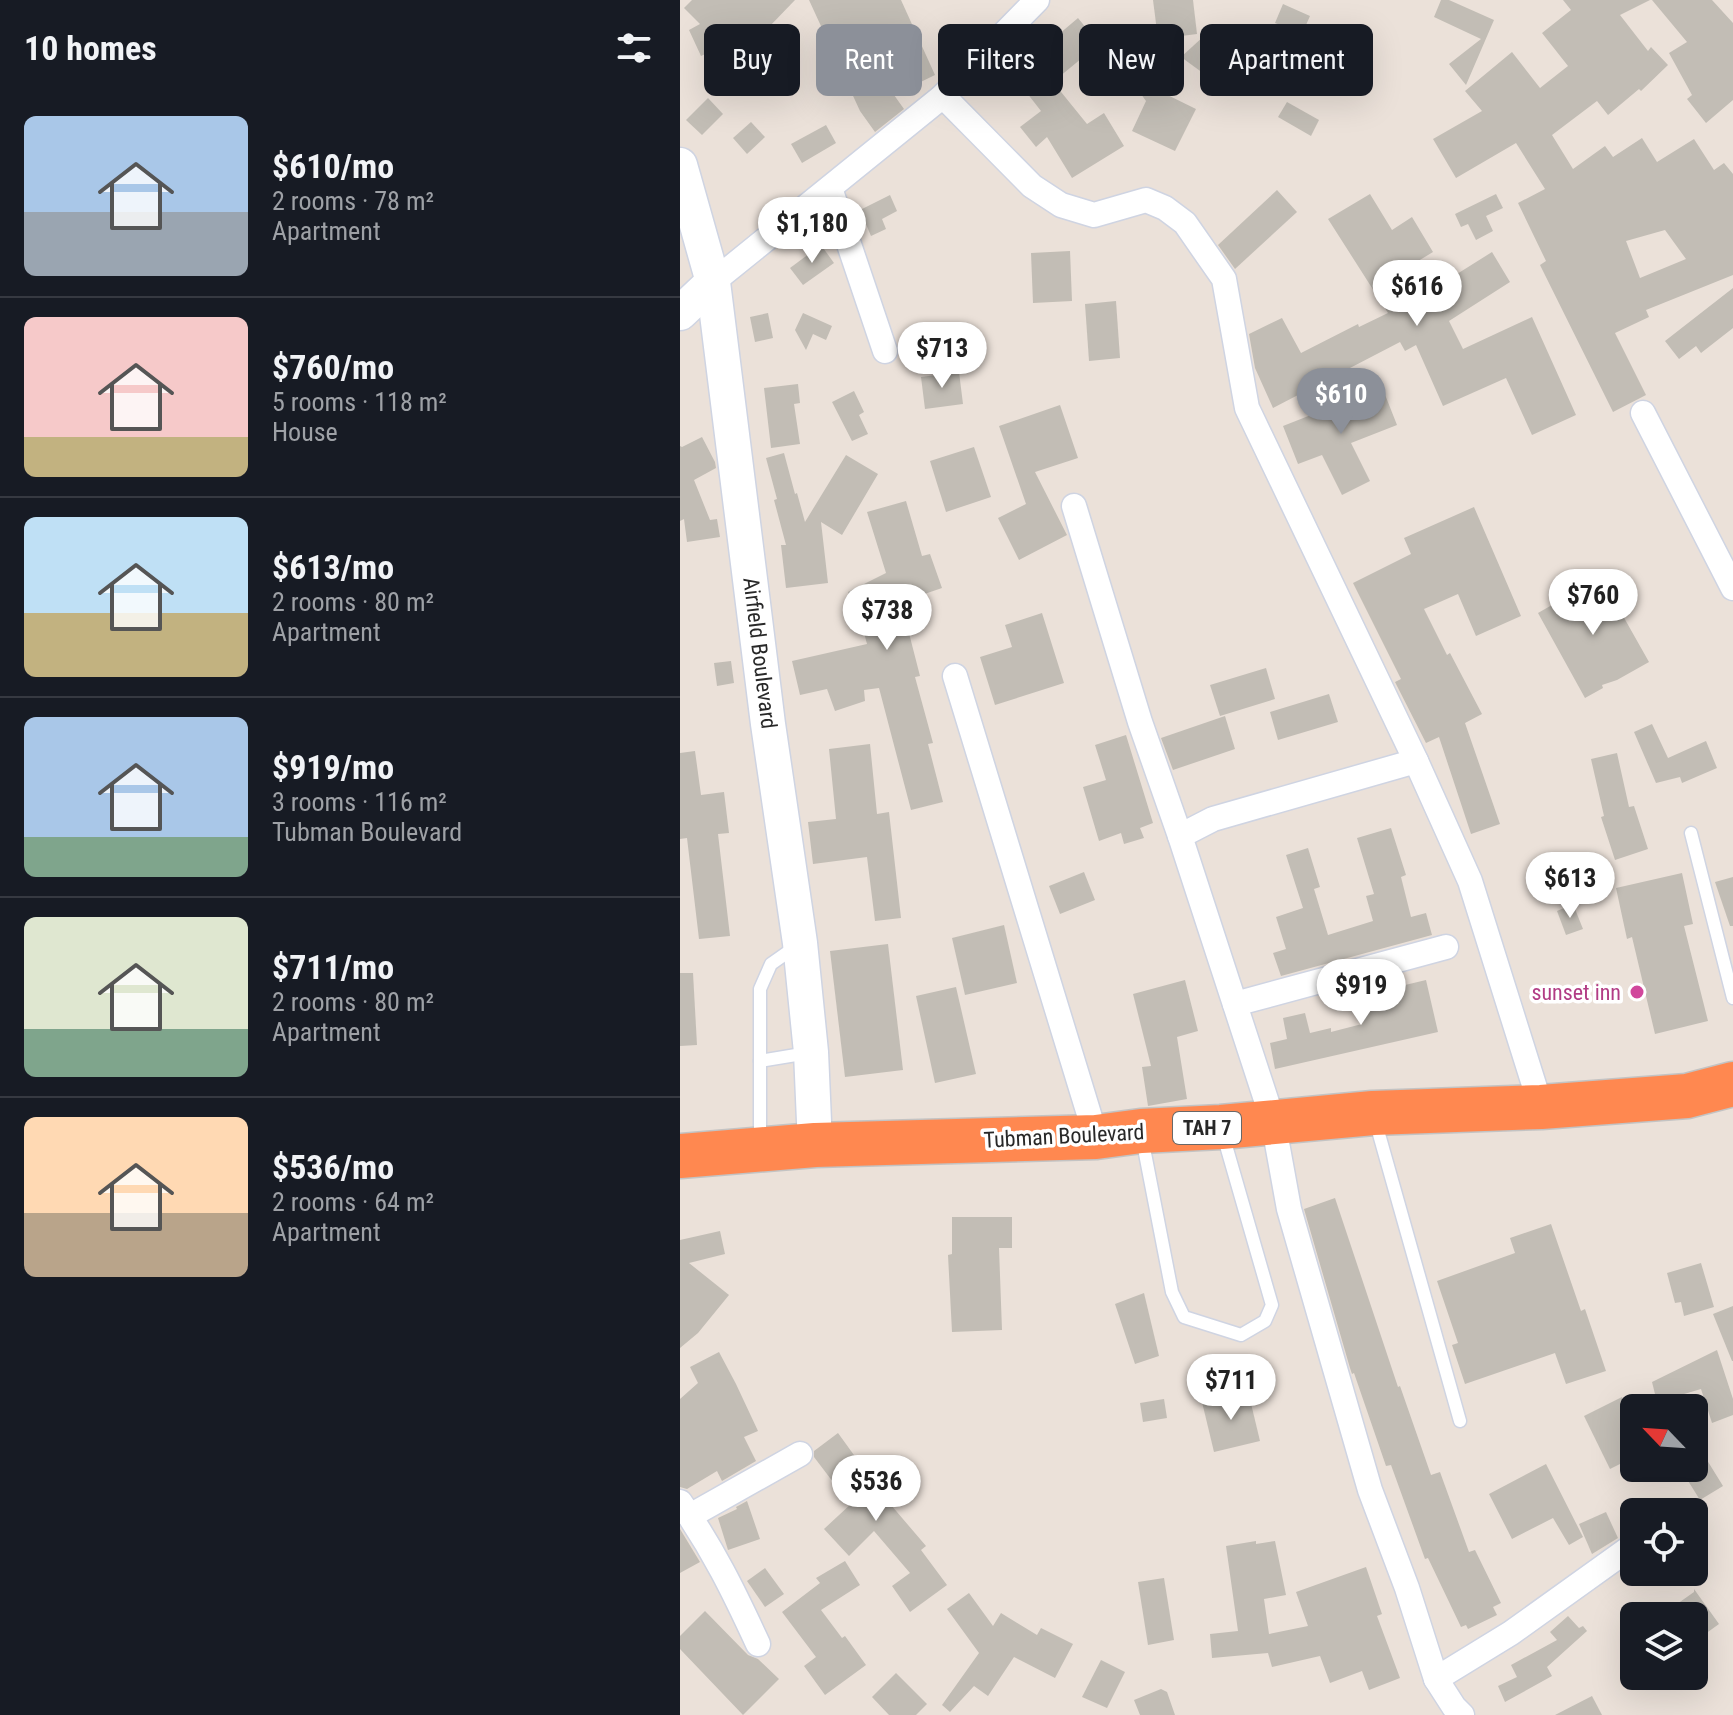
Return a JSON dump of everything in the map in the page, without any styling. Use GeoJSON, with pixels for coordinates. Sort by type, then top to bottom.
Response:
{"type":"FeatureCollection","features":[{"type":"Feature","properties":{"kind":"highway","name":"Tubman Boulevard"},"geometry":{"type":"LineString","coordinates":[[680,1156],[815,1145],[1096,1137],[1373,1113],[1541,1107],[1687,1096],[1733,1084]]}},
{"type":"Feature","properties":{"kind":"street"},"geometry":{"type":"LineString","coordinates":[[1014,24],[1037,0]]}},
{"type":"Feature","properties":{"kind":"street"},"geometry":{"type":"LineString","coordinates":[[680,313],[713,282],[943,96],[1032,186],[1061,205],[1094,215],[1146,200],[1165,208],[1185,223],[1224,279],[1247,408],[1470,881],[1541,1107]]}},
{"type":"Feature","properties":{"kind":"street","name":"Airfield Boulevard"},"geometry":{"type":"LineString","coordinates":[[681,169],[713,282],[768,724],[800,943],[811,1052],[815,1145]]}},
{"type":"Feature","properties":{"kind":"street"},"geometry":{"type":"LineString","coordinates":[[830,188],[885,351]]}},
{"type":"Feature","properties":{"kind":"street"},"geometry":{"type":"LineString","coordinates":[[1643,413],[1733,588]]}},
{"type":"Feature","properties":{"kind":"street"},"geometry":{"type":"LineString","coordinates":[[1074,506],[1140,722],[1273,1121],[1289,1209],[1370,1490],[1407,1588],[1436,1679],[1462,1715]]}},
{"type":"Feature","properties":{"kind":"street"},"geometry":{"type":"LineString","coordinates":[[955,676],[1096,1137]]}},
{"type":"Feature","properties":{"kind":"street"},"geometry":{"type":"LineString","coordinates":[[1180,836],[1213,819],[1416,761]]}},
{"type":"Feature","properties":{"kind":"street"},"geometry":{"type":"LineString","coordinates":[[1235,1004],[1446,947]]}},
{"type":"Feature","properties":{"kind":"street"},"geometry":{"type":"LineString","coordinates":[[758,1644],[706,1539],[685,1509],[800,1454]]}},
{"type":"Feature","properties":{"kind":"street"},"geometry":{"type":"LineString","coordinates":[[1436,1679],[1511,1633],[1620,1555]]}},
{"type":"Feature","properties":{"kind":"lane"},"geometry":{"type":"LineString","coordinates":[[1691,833],[1733,998]]}},
{"type":"Feature","properties":{"kind":"lane"},"geometry":{"type":"LineString","coordinates":[[760,1150],[760,989],[771,964],[800,943]]}},
{"type":"Feature","properties":{"kind":"lane"},"geometry":{"type":"LineString","coordinates":[[760,1061],[811,1052]]}},
{"type":"Feature","properties":{"kind":"lane"},"geometry":{"type":"LineString","coordinates":[[1373,1113],[1460,1421]]}},
{"type":"Feature","properties":{"kind":"lane"},"geometry":{"type":"LineString","coordinates":[[1141,1131],[1172,1292],[1184,1317],[1241,1335],[1265,1321],[1272,1305],[1221,1127]]}},
{"type":"Feature","properties":{"kind":"building"},"geometry":{"type":"Polygon","coordinates":[[[692,0],[795,0],[772,24],[704,24],[704,55],[701,56],[689,30],[700,24],[684,8],[692,0]]]}},
{"type":"Feature","properties":{"kind":"building"},"geometry":{"type":"Polygon","coordinates":[[[809,0],[901,0],[912,24],[820,24],[809,0]]]}},
{"type":"Feature","properties":{"kind":"building"},"geometry":{"type":"Polygon","coordinates":[[[1153,0],[1193,0],[1197,34],[1184,36],[1184,24],[1156,24],[1153,0]]]}},
{"type":"Feature","properties":{"kind":"building"},"geometry":{"type":"Polygon","coordinates":[[[1441,0],[1449,0],[1494,20],[1466,85],[1449,64],[1481,39],[1434,17],[1441,0]]]}},
{"type":"Feature","properties":{"kind":"building"},"geometry":{"type":"Polygon","coordinates":[[[1563,0],[1650,0],[1620,15],[1648,51],[1651,47],[1668,65],[1641,91],[1639,89],[1608,115],[1597,101],[1552,135],[1573,169],[1605,146],[1613,157],[1642,138],[1657,162],[1694,139],[1714,170],[1724,163],[1733,174],[1733,275],[1646,310],[1649,317],[1615,333],[1646,395],[1613,412],[1540,265],[1546,261],[1518,203],[1545,189],[1516,143],[1456,178],[1433,139],[1482,111],[1465,91],[1512,52],[1540,88],[1568,66],[1542,33],[1571,10],[1563,0]],[[1665,230],[1626,241],[1640,278],[1686,259],[1665,230]]]}},
{"type":"Feature","properties":{"kind":"building"},"geometry":{"type":"Polygon","coordinates":[[[1652,0],[1712,0],[1733,23],[1733,100],[1706,123],[1687,99],[1692,95],[1669,53],[1687,42],[1652,0]]]}},
{"type":"Feature","properties":{"kind":"building"},"geometry":{"type":"Polygon","coordinates":[[[1283,4],[1310,16],[1306,24],[1275,23],[1283,4]]]}},
{"type":"Feature","properties":{"kind":"building"},"geometry":{"type":"Polygon","coordinates":[[[1078,18],[1083,24],[1079,24],[1079,61],[1063,74],[1063,31],[1078,18]]]}},
{"type":"Feature","properties":{"kind":"building"},"geometry":{"type":"Polygon","coordinates":[[[1200,40],[1200,71],[1184,59],[1184,54],[1200,40]]]}},
{"type":"Feature","properties":{"kind":"building"},"geometry":{"type":"Polygon","coordinates":[[[922,46],[935,75],[922,81],[922,46]]]}},
{"type":"Feature","properties":{"kind":"building"},"geometry":{"type":"Polygon","coordinates":[[[1063,94],[1087,124],[1104,113],[1124,146],[1072,178],[1047,137],[1036,147],[1020,127],[1041,111],[1029,96],[1063,94]]]}},
{"type":"Feature","properties":{"kind":"building"},"geometry":{"type":"Polygon","coordinates":[[[853,96],[895,96],[904,109],[875,132],[853,96]]]}},
{"type":"Feature","properties":{"kind":"building"},"geometry":{"type":"Polygon","coordinates":[[[1142,96],[1170,96],[1196,109],[1175,151],[1132,131],[1146,101],[1142,96]]]}},
{"type":"Feature","properties":{"kind":"building"},"geometry":{"type":"Polygon","coordinates":[[[708,98],[723,114],[702,135],[686,120],[708,98]]]}},
{"type":"Feature","properties":{"kind":"building"},"geometry":{"type":"Polygon","coordinates":[[[1287,102],[1319,120],[1311,136],[1278,117],[1287,102]]]}},
{"type":"Feature","properties":{"kind":"building"},"geometry":{"type":"Polygon","coordinates":[[[751,122],[765,137],[747,154],[733,138],[751,122]]]}},
{"type":"Feature","properties":{"kind":"building"},"geometry":{"type":"Polygon","coordinates":[[[826,125],[836,143],[802,163],[791,144],[826,125]]]}},
{"type":"Feature","properties":{"kind":"building"},"geometry":{"type":"Polygon","coordinates":[[[1277,190],[1297,212],[1235,269],[1218,245],[1277,190]]]}},
{"type":"Feature","properties":{"kind":"building"},"geometry":{"type":"Polygon","coordinates":[[[1370,194],[1392,230],[1412,217],[1433,252],[1405,269],[1422,296],[1492,252],[1510,282],[1449,321],[1463,349],[1532,317],[1576,415],[1532,435],[1506,378],[1443,406],[1416,345],[1405,351],[1400,342],[1273,408],[1255,368],[1249,334],[1282,318],[1301,353],[1358,324],[1359,327],[1388,313],[1328,219],[1370,194]]]}},
{"type":"Feature","properties":{"kind":"building"},"geometry":{"type":"Polygon","coordinates":[[[1496,194],[1503,208],[1486,216],[1493,231],[1476,240],[1468,224],[1461,227],[1455,214],[1496,194]]]}},
{"type":"Feature","properties":{"kind":"building"},"geometry":{"type":"Polygon","coordinates":[[[890,195],[897,211],[882,219],[886,229],[871,236],[860,210],[890,195]]]}},
{"type":"Feature","properties":{"kind":"building"},"geometry":{"type":"Polygon","coordinates":[[[821,245],[834,263],[803,285],[790,268],[821,245]]]}},
{"type":"Feature","properties":{"kind":"building"},"geometry":{"type":"Polygon","coordinates":[[[1070,251],[1072,301],[1033,303],[1031,253],[1070,251]]]}},
{"type":"Feature","properties":{"kind":"building"},"geometry":{"type":"Polygon","coordinates":[[[1733,288],[1733,328],[1701,353],[1696,346],[1679,359],[1665,341],[1733,288]]]}},
{"type":"Feature","properties":{"kind":"building"},"geometry":{"type":"Polygon","coordinates":[[[1116,301],[1120,358],[1089,361],[1085,304],[1116,301]]]}},
{"type":"Feature","properties":{"kind":"building"},"geometry":{"type":"Polygon","coordinates":[[[768,313],[773,338],[755,342],[750,317],[768,313]]]}},
{"type":"Feature","properties":{"kind":"building"},"geometry":{"type":"Polygon","coordinates":[[[803,313],[832,326],[826,340],[813,334],[806,350],[795,330],[803,313]]]}},
{"type":"Feature","properties":{"kind":"building"},"geometry":{"type":"Polygon","coordinates":[[[959,372],[963,404],[925,409],[921,377],[959,372]]]}},
{"type":"Feature","properties":{"kind":"building"},"geometry":{"type":"Polygon","coordinates":[[[798,384],[800,403],[794,404],[800,444],[771,448],[764,388],[798,384]]]}},
{"type":"Feature","properties":{"kind":"building"},"geometry":{"type":"Polygon","coordinates":[[[1382,387],[1397,425],[1351,443],[1370,481],[1342,495],[1322,455],[1298,464],[1283,426],[1382,387]]]}},
{"type":"Feature","properties":{"kind":"building"},"geometry":{"type":"Polygon","coordinates":[[[854,391],[864,412],[859,415],[868,434],[852,441],[832,402],[854,391]]]}},
{"type":"Feature","properties":{"kind":"building"},"geometry":{"type":"Polygon","coordinates":[[[1060,405],[1078,458],[1035,472],[1067,535],[1019,560],[998,518],[1026,504],[999,426],[1060,405]]]}},
{"type":"Feature","properties":{"kind":"building"},"geometry":{"type":"Polygon","coordinates":[[[702,437],[716,468],[694,480],[710,520],[717,519],[720,537],[687,542],[684,519],[680,521],[680,446],[702,437]]]}},
{"type":"Feature","properties":{"kind":"building"},"geometry":{"type":"Polygon","coordinates":[[[974,447],[991,497],[946,512],[930,461],[974,447]]]}},
{"type":"Feature","properties":{"kind":"building"},"geometry":{"type":"Polygon","coordinates":[[[784,453],[805,522],[846,455],[878,474],[842,535],[821,522],[828,583],[786,588],[781,545],[786,545],[766,458],[784,453]]]}},
{"type":"Feature","properties":{"kind":"building"},"geometry":{"type":"Polygon","coordinates":[[[906,501],[922,556],[930,554],[942,588],[901,602],[920,676],[915,677],[933,743],[928,744],[943,802],[911,810],[879,688],[864,690],[865,701],[835,711],[827,689],[800,695],[792,661],[867,644],[859,614],[848,592],[886,573],[867,512],[906,501]]]}},
{"type":"Feature","properties":{"kind":"building"},"geometry":{"type":"Polygon","coordinates":[[[1474,507],[1521,616],[1476,636],[1458,594],[1424,609],[1482,714],[1465,723],[1500,824],[1471,834],[1439,737],[1426,743],[1395,682],[1401,679],[1353,583],[1411,554],[1404,538],[1474,507]]]}},
{"type":"Feature","properties":{"kind":"building"},"geometry":{"type":"Polygon","coordinates":[[[1601,577],[1649,662],[1602,685],[1603,688],[1585,698],[1538,613],[1601,577]]]}},
{"type":"Feature","properties":{"kind":"building"},"geometry":{"type":"Polygon","coordinates":[[[1042,613],[1064,683],[995,705],[980,657],[1012,647],[1005,625],[1042,613]]]}},
{"type":"Feature","properties":{"kind":"building"},"geometry":{"type":"Polygon","coordinates":[[[731,661],[734,683],[717,686],[714,663],[731,661]]]}},
{"type":"Feature","properties":{"kind":"building"},"geometry":{"type":"Polygon","coordinates":[[[1266,668],[1275,699],[1220,716],[1210,685],[1266,668]]]}},
{"type":"Feature","properties":{"kind":"building"},"geometry":{"type":"Polygon","coordinates":[[[1329,694],[1338,722],[1278,740],[1270,712],[1329,694]]]}},
{"type":"Feature","properties":{"kind":"building"},"geometry":{"type":"Polygon","coordinates":[[[1225,716],[1235,749],[1173,770],[1161,738],[1225,716]]]}},
{"type":"Feature","properties":{"kind":"building"},"geometry":{"type":"Polygon","coordinates":[[[1652,724],[1668,758],[1706,741],[1717,768],[1682,783],[1680,777],[1656,783],[1634,732],[1652,724]]]}},
{"type":"Feature","properties":{"kind":"building"},"geometry":{"type":"Polygon","coordinates":[[[1126,735],[1153,823],[1140,828],[1144,838],[1124,844],[1121,833],[1099,841],[1083,787],[1106,780],[1095,745],[1126,735]]]}},
{"type":"Feature","properties":{"kind":"building"},"geometry":{"type":"Polygon","coordinates":[[[870,744],[877,814],[889,812],[901,918],[875,921],[867,857],[813,864],[808,822],[836,819],[829,749],[870,744]]]}},
{"type":"Feature","properties":{"kind":"building"},"geometry":{"type":"Polygon","coordinates":[[[695,751],[701,795],[724,792],[729,833],[718,834],[730,936],[699,939],[687,838],[680,839],[680,753],[695,751]]]}},
{"type":"Feature","properties":{"kind":"building"},"geometry":{"type":"Polygon","coordinates":[[[1617,753],[1629,807],[1634,806],[1648,849],[1615,860],[1601,817],[1604,816],[1591,759],[1617,753]]]}},
{"type":"Feature","properties":{"kind":"building"},"geometry":{"type":"Polygon","coordinates":[[[1391,828],[1406,875],[1401,877],[1411,917],[1426,913],[1432,935],[1281,976],[1273,953],[1286,949],[1276,917],[1303,908],[1286,855],[1308,848],[1320,887],[1314,889],[1328,935],[1373,921],[1366,896],[1374,894],[1357,838],[1391,828]]]}},
{"type":"Feature","properties":{"kind":"building"},"geometry":{"type":"Polygon","coordinates":[[[1084,872],[1095,900],[1060,914],[1049,886],[1084,872]]]}},
{"type":"Feature","properties":{"kind":"building"},"geometry":{"type":"Polygon","coordinates":[[[1682,873],[1693,924],[1684,926],[1708,1021],[1655,1034],[1632,937],[1627,939],[1616,888],[1682,873]]]}},
{"type":"Feature","properties":{"kind":"building"},"geometry":{"type":"Polygon","coordinates":[[[1733,877],[1733,926],[1730,926],[1715,882],[1733,877]]]}},
{"type":"Feature","properties":{"kind":"building"},"geometry":{"type":"Polygon","coordinates":[[[1573,904],[1583,929],[1566,935],[1557,911],[1573,904]]]}},
{"type":"Feature","properties":{"kind":"building"},"geometry":{"type":"Polygon","coordinates":[[[1004,925],[1017,983],[965,995],[952,938],[1004,925]]]}},
{"type":"Feature","properties":{"kind":"building"},"geometry":{"type":"Polygon","coordinates":[[[888,944],[903,1070],[845,1077],[830,951],[888,944]]]}},
{"type":"Feature","properties":{"kind":"building"},"geometry":{"type":"Polygon","coordinates":[[[680,973],[693,973],[697,1045],[680,1046],[680,973]]]}},
{"type":"Feature","properties":{"kind":"building"},"geometry":{"type":"Polygon","coordinates":[[[1185,980],[1198,1031],[1177,1037],[1187,1099],[1148,1106],[1142,1067],[1151,1066],[1133,994],[1185,980]]]}},
{"type":"Feature","properties":{"kind":"building"},"geometry":{"type":"Polygon","coordinates":[[[1426,980],[1438,1032],[1275,1069],[1270,1043],[1287,1039],[1283,1018],[1305,1013],[1310,1033],[1331,1028],[1331,1032],[1362,1024],[1355,997],[1426,980]]]}},
{"type":"Feature","properties":{"kind":"building"},"geometry":{"type":"Polygon","coordinates":[[[956,987],[976,1074],[935,1083],[916,996],[956,987]]]}},
{"type":"Feature","properties":{"kind":"building"},"geometry":{"type":"Polygon","coordinates":[[[1335,1198],[1431,1475],[1440,1472],[1469,1552],[1475,1550],[1501,1603],[1493,1607],[1497,1615],[1468,1629],[1466,1625],[1461,1627],[1428,1558],[1425,1559],[1391,1465],[1386,1466],[1350,1368],[1304,1209],[1335,1198]]]}},
{"type":"Feature","properties":{"kind":"building"},"geometry":{"type":"Polygon","coordinates":[[[952,1217],[1012,1217],[1012,1248],[999,1248],[1002,1330],[952,1332],[948,1255],[952,1254],[952,1217]]]}},
{"type":"Feature","properties":{"kind":"building"},"geometry":{"type":"Polygon","coordinates":[[[1551,1224],[1606,1371],[1566,1384],[1555,1353],[1465,1384],[1452,1345],[1458,1343],[1437,1281],[1515,1253],[1510,1238],[1551,1224]]]}},
{"type":"Feature","properties":{"kind":"building"},"geometry":{"type":"Polygon","coordinates":[[[720,1231],[725,1254],[689,1263],[729,1295],[698,1333],[680,1348],[680,1240],[720,1231]]]}},
{"type":"Feature","properties":{"kind":"building"},"geometry":{"type":"Polygon","coordinates":[[[1701,1263],[1714,1307],[1684,1316],[1681,1302],[1675,1303],[1667,1273],[1701,1263]]]}},
{"type":"Feature","properties":{"kind":"building"},"geometry":{"type":"Polygon","coordinates":[[[1144,1293],[1159,1356],[1135,1364],[1115,1304],[1144,1293]]]}},
{"type":"Feature","properties":{"kind":"building"},"geometry":{"type":"Polygon","coordinates":[[[1733,1306],[1733,1361],[1732,1361],[1713,1314],[1733,1306]]]}},
{"type":"Feature","properties":{"kind":"building"},"geometry":{"type":"Polygon","coordinates":[[[1717,1350],[1733,1399],[1733,1415],[1712,1423],[1708,1394],[1703,1394],[1701,1389],[1684,1394],[1655,1394],[1652,1382],[1717,1350]]]}},
{"type":"Feature","properties":{"kind":"building"},"geometry":{"type":"Polygon","coordinates":[[[719,1352],[758,1431],[744,1437],[756,1461],[722,1481],[717,1471],[687,1489],[680,1487],[680,1399],[698,1383],[690,1367],[719,1352]]]}},
{"type":"Feature","properties":{"kind":"building"},"geometry":{"type":"Polygon","coordinates":[[[1248,1391],[1260,1441],[1214,1452],[1202,1402],[1248,1391]]]}},
{"type":"Feature","properties":{"kind":"building"},"geometry":{"type":"Polygon","coordinates":[[[1620,1398],[1620,1464],[1610,1469],[1584,1416],[1620,1398]]]}},
{"type":"Feature","properties":{"kind":"building"},"geometry":{"type":"Polygon","coordinates":[[[1164,1399],[1167,1418],[1143,1422],[1140,1403],[1164,1399]]]}},
{"type":"Feature","properties":{"kind":"building"},"geometry":{"type":"Polygon","coordinates":[[[838,1433],[857,1463],[926,1546],[921,1550],[947,1585],[910,1612],[892,1586],[910,1573],[874,1531],[849,1556],[824,1529],[852,1503],[814,1457],[814,1451],[838,1433]]]}},
{"type":"Feature","properties":{"kind":"building"},"geometry":{"type":"Polygon","coordinates":[[[1708,1462],[1723,1486],[1699,1498],[1689,1482],[1708,1482],[1708,1462]]]}},
{"type":"Feature","properties":{"kind":"building"},"geometry":{"type":"Polygon","coordinates":[[[1546,1464],[1583,1537],[1569,1545],[1553,1518],[1512,1539],[1489,1494],[1546,1464]]]}},
{"type":"Feature","properties":{"kind":"building"},"geometry":{"type":"Polygon","coordinates":[[[747,1501],[760,1539],[728,1550],[718,1518],[747,1501]]]}},
{"type":"Feature","properties":{"kind":"building"},"geometry":{"type":"Polygon","coordinates":[[[1606,1512],[1618,1538],[1592,1554],[1579,1524],[1606,1512]]]}},
{"type":"Feature","properties":{"kind":"building"},"geometry":{"type":"Polygon","coordinates":[[[680,1529],[700,1562],[680,1573],[680,1529]]]}},
{"type":"Feature","properties":{"kind":"building"},"geometry":{"type":"Polygon","coordinates":[[[1256,1541],[1256,1544],[1275,1541],[1286,1595],[1264,1599],[1269,1634],[1308,1626],[1296,1592],[1366,1567],[1382,1614],[1377,1616],[1400,1678],[1369,1690],[1362,1671],[1330,1683],[1320,1656],[1272,1667],[1268,1653],[1212,1658],[1210,1634],[1238,1631],[1226,1546],[1256,1541]]]}},
{"type":"Feature","properties":{"kind":"building"},"geometry":{"type":"Polygon","coordinates":[[[845,1561],[860,1585],[821,1610],[866,1665],[825,1695],[804,1666],[816,1657],[782,1612],[820,1583],[816,1578],[845,1561]]]}},
{"type":"Feature","properties":{"kind":"building"},"geometry":{"type":"Polygon","coordinates":[[[765,1568],[784,1594],[765,1607],[747,1581],[765,1568]]]}},
{"type":"Feature","properties":{"kind":"building"},"geometry":{"type":"Polygon","coordinates":[[[1164,1578],[1174,1640],[1148,1645],[1138,1582],[1164,1578]]]}},
{"type":"Feature","properties":{"kind":"building"},"geometry":{"type":"Polygon","coordinates":[[[1694,1589],[1703,1602],[1680,1602],[1694,1589]]]}},
{"type":"Feature","properties":{"kind":"building"},"geometry":{"type":"Polygon","coordinates":[[[969,1593],[993,1626],[1001,1613],[1037,1635],[1041,1628],[1073,1644],[1055,1678],[1014,1657],[988,1696],[974,1686],[950,1712],[942,1705],[979,1653],[947,1609],[969,1593]]]}},
{"type":"Feature","properties":{"kind":"building"},"geometry":{"type":"Polygon","coordinates":[[[1708,1609],[1719,1624],[1708,1632],[1708,1609]]]}},
{"type":"Feature","properties":{"kind":"building"},"geometry":{"type":"Polygon","coordinates":[[[705,1611],[748,1655],[758,1659],[779,1679],[743,1715],[680,1649],[680,1636],[705,1611]]]}},
{"type":"Feature","properties":{"kind":"building"},"geometry":{"type":"Polygon","coordinates":[[[1568,1616],[1579,1628],[1583,1626],[1587,1631],[1547,1667],[1552,1676],[1505,1702],[1498,1686],[1517,1677],[1511,1665],[1557,1640],[1550,1632],[1568,1616]]]}},
{"type":"Feature","properties":{"kind":"building"},"geometry":{"type":"Polygon","coordinates":[[[1101,1660],[1125,1672],[1107,1708],[1082,1697],[1101,1660]]]}},
{"type":"Feature","properties":{"kind":"building"},"geometry":{"type":"Polygon","coordinates":[[[896,1673],[927,1704],[916,1715],[889,1715],[872,1697],[896,1673]]]}},
{"type":"Feature","properties":{"kind":"building"},"geometry":{"type":"Polygon","coordinates":[[[1161,1689],[1167,1692],[1175,1715],[1140,1715],[1134,1700],[1161,1689]]]}},
{"type":"Feature","properties":{"kind":"building"},"geometry":{"type":"Polygon","coordinates":[[[1592,1696],[1602,1715],[1555,1715],[1592,1696]]]}},
{"type":"Feature","properties":{"kind":"place","name":"sunset inn"},"geometry":{"type":"Point","coordinates":[1637,992]}}]}
